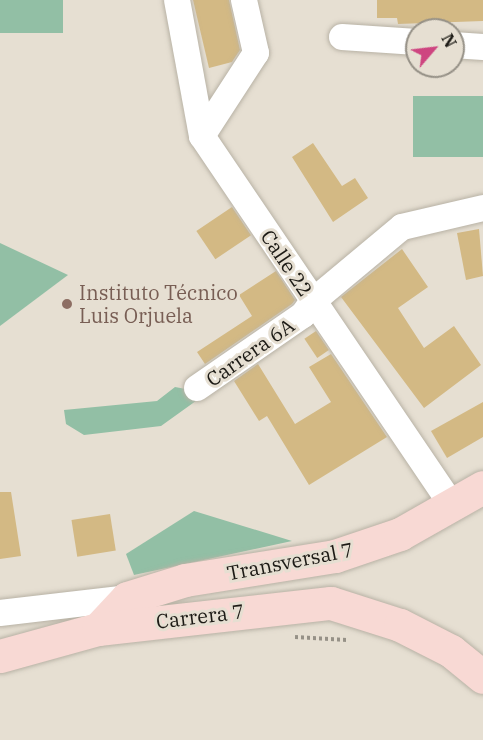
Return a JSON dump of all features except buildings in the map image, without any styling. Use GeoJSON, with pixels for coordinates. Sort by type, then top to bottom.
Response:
{"type":"FeatureCollection","features":[{"type":"Feature","properties":{"kind":"street","name":"Calle 22"},"geometry":{"type":"LineString","coordinates":[[177,0],[202,136],[312,302],[451,504]]}},
{"type":"Feature","properties":{"kind":"street"},"geometry":{"type":"LineString","coordinates":[[202,136],[256,53],[244,0]]}},
{"type":"Feature","properties":{"kind":"street"},"geometry":{"type":"LineString","coordinates":[[342,37],[405,41]]}},
{"type":"Feature","properties":{"kind":"street"},"geometry":{"type":"LineString","coordinates":[[465,46],[483,47]]}},
{"type":"Feature","properties":{"kind":"street","name":"Carrera 6A"},"geometry":{"type":"LineString","coordinates":[[197,388],[303,315],[312,302],[402,227],[483,208]]}},
{"type":"Feature","properties":{"kind":"street","name":"Transversal 7"},"geometry":{"type":"LineString","coordinates":[[98,629],[127,598],[185,580],[335,556],[400,534],[483,487]]}},
{"type":"Feature","properties":{"kind":"street"},"geometry":{"type":"LineString","coordinates":[[0,613],[127,598]]}},
{"type":"Feature","properties":{"kind":"street","name":"Carrera 7"},"geometry":{"type":"LineString","coordinates":[[0,656],[98,629],[331,603],[400,625],[451,651],[483,677]]}},
{"type":"Feature","properties":{"kind":"path"},"geometry":{"type":"LineString","coordinates":[[290,637],[354,641]]}},
{"type":"Feature","properties":{"kind":"green space"},"geometry":{"type":"Polygon","coordinates":[[[0,0],[63,0],[63,33],[0,33],[0,0]]]}},
{"type":"Feature","properties":{"kind":"green space"},"geometry":{"type":"Polygon","coordinates":[[[413,96],[483,96],[483,157],[413,157],[413,96]]]}},
{"type":"Feature","properties":{"kind":"green space"},"geometry":{"type":"Polygon","coordinates":[[[0,243],[68,275],[0,326],[0,243]]]}},
{"type":"Feature","properties":{"kind":"green space"},"geometry":{"type":"Polygon","coordinates":[[[175,387],[207,393],[161,426],[84,435],[66,424],[64,410],[157,401],[175,387]]]}},
{"type":"Feature","properties":{"kind":"green space"},"geometry":{"type":"Polygon","coordinates":[[[194,511],[292,541],[134,575],[126,554],[194,511]]]}},
{"type":"Feature","properties":{"kind":"place","name":"Instituto Técnico Luis Orjuela"},"geometry":{"type":"Point","coordinates":[67,304]}}]}
